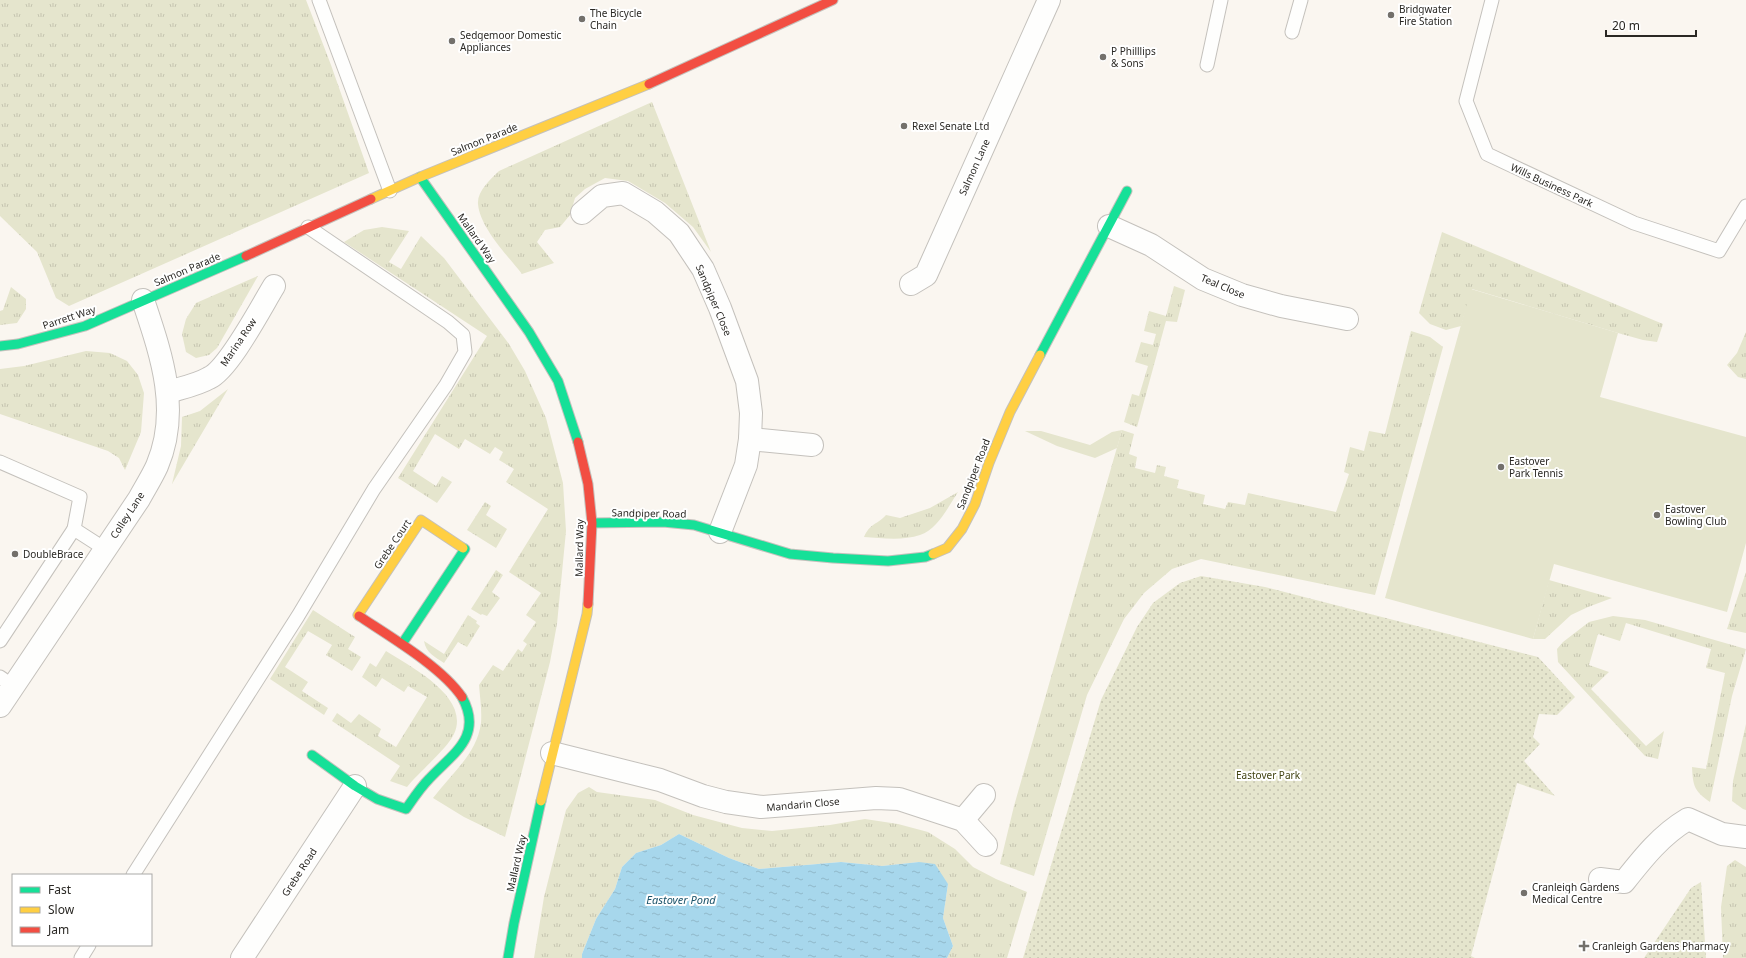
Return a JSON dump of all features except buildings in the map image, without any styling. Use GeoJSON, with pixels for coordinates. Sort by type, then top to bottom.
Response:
{"type":"FeatureCollection","features":[{"type":"Feature","properties":{"kind":"street","name":"Salmon Parade"},"geometry":{"type":"LineString","coordinates":[[143,300],[219,268],[420,177],[645,86],[833,0]]}},
{"type":"Feature","properties":{"kind":"street","name":"Salmon Lane"},"geometry":{"type":"LineString","coordinates":[[911,284],[926,275],[1049,0]]}},
{"type":"Feature","properties":{"kind":"street","name":"Mallard Way"},"geometry":{"type":"LineString","coordinates":[[420,177],[529,332],[558,381],[578,443],[588,484],[592,523],[587,614],[552,753],[514,923],[508,958]]}},
{"type":"Feature","properties":{"kind":"street","name":"Sandpiper Road"},"geometry":{"type":"LineString","coordinates":[[592,523],[663,522],[694,525],[790,554],[833,558],[888,561],[925,557],[947,548],[962,529],[975,504],[989,463],[1010,412],[1127,191]]}},
{"type":"Feature","properties":{"kind":"street","name":"Sandpiper Close"},"geometry":{"type":"LineString","coordinates":[[582,213],[602,196],[623,193],[655,212],[679,232],[703,269],[720,308],[747,381],[751,413],[750,439],[746,465],[720,532]]}},
{"type":"Feature","properties":{"kind":"street","name":"Teal Close"},"geometry":{"type":"LineString","coordinates":[[1109,226],[1151,245],[1203,279],[1242,295],[1282,306],[1347,319]]}},
{"type":"Feature","properties":{"kind":"street","name":"Marina Row"},"geometry":{"type":"LineString","coordinates":[[168,392],[210,378],[223,366],[236,348],[274,286]]}},
{"type":"Feature","properties":{"kind":"street","name":"Parrett Way"},"geometry":{"type":"LineString","coordinates":[[0,346],[18,344],[85,326],[143,300]]}},
{"type":"Feature","properties":{"kind":"street","name":"Colley Lane"},"geometry":{"type":"LineString","coordinates":[[0,706],[7,682],[105,549],[139,499],[157,467],[165,443],[168,420],[168,392],[160,354],[143,300]]}},
{"type":"Feature","properties":{"kind":"street"},"geometry":{"type":"LineString","coordinates":[[750,439],[812,445]]}},
{"type":"Feature","properties":{"kind":"street","name":"Grebe Court"},"geometry":{"type":"LineString","coordinates":[[355,786],[377,799],[406,809],[429,779],[449,763],[464,742],[470,721],[468,707],[459,693],[402,644],[358,615],[421,520],[465,549],[402,644]]}},
{"type":"Feature","properties":{"kind":"street","name":"Mandarin Close"},"geometry":{"type":"LineString","coordinates":[[552,753],[660,780],[703,796],[726,802],[761,807],[876,798],[899,799],[963,820],[986,845]]}},
{"type":"Feature","properties":{"kind":"street"},"geometry":{"type":"LineString","coordinates":[[312,755],[355,786]]}},
{"type":"Feature","properties":{"kind":"street","name":"Grebe Road"},"geometry":{"type":"LineString","coordinates":[[242,958],[355,786]]}},
{"type":"Feature","properties":{"kind":"street"},"geometry":{"type":"LineString","coordinates":[[963,820],[984,795]]}},
{"type":"Feature","properties":{"kind":"street"},"geometry":{"type":"LineString","coordinates":[[1600,880],[1624,882],[1652,848],[1672,828],[1688,819],[1722,834],[1746,836]]}},
{"type":"Feature","properties":{"kind":"lane"},"geometry":{"type":"LineString","coordinates":[[319,0],[390,191]]}},
{"type":"Feature","properties":{"kind":"lane"},"geometry":{"type":"LineString","coordinates":[[1207,66],[1221,0]]}},
{"type":"Feature","properties":{"kind":"lane"},"geometry":{"type":"LineString","coordinates":[[1292,32],[1301,0]]}},
{"type":"Feature","properties":{"kind":"lane","name":"Wills Business Park"},"geometry":{"type":"LineString","coordinates":[[1492,0],[1466,101],[1487,154],[1634,224],[1719,251],[1746,206]]}},
{"type":"Feature","properties":{"kind":"lane"},"geometry":{"type":"LineString","coordinates":[[134,874],[298,616],[374,489],[446,385],[465,352],[463,335],[448,322],[308,228]]}},
{"type":"Feature","properties":{"kind":"lane"},"geometry":{"type":"LineString","coordinates":[[0,462],[80,497],[74,529],[0,641]]}},
{"type":"Feature","properties":{"kind":"lane"},"geometry":{"type":"LineString","coordinates":[[74,529],[105,549]]}},
{"type":"Feature","properties":{"kind":"lane"},"geometry":{"type":"LineString","coordinates":[[81,958],[88,946]]}},
{"type":"Feature","properties":{"kind":"green space"},"geometry":{"type":"Polygon","coordinates":[[[0,0],[306,0],[331,65],[369,173],[69,306],[56,298],[37,252],[0,216],[0,0]]]}},
{"type":"Feature","properties":{"kind":"green space"},"geometry":{"type":"Polygon","coordinates":[[[652,102],[711,252],[693,227],[665,203],[628,181],[605,178],[585,189],[575,198],[570,215],[560,227],[545,230],[537,242],[554,263],[522,274],[489,232],[484,223],[480,213],[478,199],[485,186],[499,171],[652,102]]]}},
{"type":"Feature","properties":{"kind":"green space"},"geometry":{"type":"Polygon","coordinates":[[[382,227],[409,231],[389,262],[401,269],[421,236],[444,258],[509,344],[525,371],[546,418],[563,483],[566,531],[557,624],[550,662],[505,837],[464,817],[433,798],[469,754],[479,734],[481,709],[479,685],[493,665],[503,671],[518,649],[522,652],[527,644],[523,641],[536,622],[526,615],[541,593],[509,572],[548,509],[506,482],[514,469],[499,460],[503,452],[495,447],[490,454],[465,439],[459,449],[435,434],[413,471],[436,486],[442,476],[452,482],[437,503],[398,478],[487,336],[344,242],[364,230],[382,227]]]}},
{"type":"Feature","properties":{"kind":"green space"},"geometry":{"type":"Polygon","coordinates":[[[1442,232],[1663,324],[1657,342],[1618,333],[1472,289],[1461,326],[1446,330],[1430,324],[1419,313],[1442,232]]]}},
{"type":"Feature","properties":{"kind":"green space"},"geometry":{"type":"Polygon","coordinates":[[[258,276],[217,348],[209,355],[196,358],[186,352],[182,334],[186,319],[196,303],[258,276]]]}},
{"type":"Feature","properties":{"kind":"green space"},"geometry":{"type":"Polygon","coordinates":[[[1174,286],[1185,290],[1177,322],[1166,321],[1137,427],[1124,422],[1132,394],[1139,396],[1148,366],[1135,362],[1141,342],[1153,345],[1156,334],[1144,331],[1149,311],[1166,316],[1174,286]]]}},
{"type":"Feature","properties":{"kind":"green space"},"geometry":{"type":"Polygon","coordinates":[[[11,287],[26,299],[26,309],[17,323],[0,325],[0,311],[3,310],[11,287]]]}},
{"type":"Feature","properties":{"kind":"green space","name":"Eastover Park Tennis"},"geometry":{"type":"Polygon","coordinates":[[[1471,289],[1618,333],[1600,397],[1746,437],[1746,543],[1727,612],[1554,564],[1533,639],[1385,598],[1471,289]]]}},
{"type":"Feature","properties":{"kind":"green space"},"geometry":{"type":"Polygon","coordinates":[[[1411,331],[1430,337],[1443,347],[1375,595],[1201,559],[1172,569],[1144,593],[1124,619],[1087,695],[1034,876],[1000,864],[1014,806],[1122,430],[1134,434],[1129,454],[1137,457],[1135,468],[1155,473],[1157,465],[1166,467],[1164,476],[1179,480],[1177,488],[1205,495],[1203,504],[1225,509],[1228,502],[1245,505],[1248,493],[1336,512],[1349,474],[1344,472],[1350,447],[1364,451],[1369,431],[1385,434],[1411,331]]]}},
{"type":"Feature","properties":{"kind":"green space"},"geometry":{"type":"Polygon","coordinates":[[[1746,332],[1746,379],[1738,377],[1727,365],[1737,353],[1746,332]]]}},
{"type":"Feature","properties":{"kind":"green space"},"geometry":{"type":"Polygon","coordinates":[[[86,351],[110,353],[127,361],[138,375],[144,393],[141,432],[125,470],[119,458],[108,451],[0,414],[0,369],[24,366],[86,351]]]}},
{"type":"Feature","properties":{"kind":"green space"},"geometry":{"type":"Polygon","coordinates":[[[228,389],[172,484],[181,446],[182,417],[200,411],[228,389]]]}},
{"type":"Feature","properties":{"kind":"green space"},"geometry":{"type":"Polygon","coordinates":[[[1122,430],[1117,448],[1095,458],[1057,446],[1025,431],[1041,431],[1090,445],[1112,432],[1122,430]]]}},
{"type":"Feature","properties":{"kind":"green space"},"geometry":{"type":"Polygon","coordinates":[[[958,492],[937,523],[932,528],[920,535],[892,539],[864,537],[866,532],[871,527],[886,515],[900,518],[930,508],[958,492]]]}},
{"type":"Feature","properties":{"kind":"green space"},"geometry":{"type":"Polygon","coordinates":[[[485,502],[491,506],[486,515],[507,529],[496,548],[467,530],[485,502]]]}},
{"type":"Feature","properties":{"kind":"green space"},"geometry":{"type":"Polygon","coordinates":[[[496,570],[503,575],[492,592],[500,598],[487,616],[481,615],[471,609],[496,570]]]}},
{"type":"Feature","properties":{"kind":"green space"},"geometry":{"type":"Polygon","coordinates":[[[1746,572],[1746,633],[1727,629],[1746,572]]]}},
{"type":"Feature","properties":{"kind":"green space","name":"Eastover Park"},"geometry":{"type":"Polygon","coordinates":[[[1201,576],[1265,587],[1538,657],[1575,697],[1557,715],[1539,714],[1533,737],[1540,744],[1524,761],[1555,796],[1517,783],[1471,956],[1475,958],[1023,958],[1101,700],[1137,627],[1153,603],[1180,583],[1201,576]]]}},
{"type":"Feature","properties":{"kind":"green space"},"geometry":{"type":"Polygon","coordinates":[[[1549,580],[1612,598],[1571,615],[1545,639],[1533,639],[1549,580]]]}},
{"type":"Feature","properties":{"kind":"green space"},"geometry":{"type":"Polygon","coordinates":[[[313,610],[355,637],[348,649],[361,657],[352,671],[326,655],[332,645],[308,631],[285,667],[308,682],[302,691],[328,708],[324,715],[270,679],[313,610]]]}},
{"type":"Feature","properties":{"kind":"green space"},"geometry":{"type":"Polygon","coordinates":[[[468,615],[477,621],[476,623],[480,626],[467,647],[458,642],[444,663],[431,654],[424,641],[444,654],[468,615]]]}},
{"type":"Feature","properties":{"kind":"green space"},"geometry":{"type":"Polygon","coordinates":[[[1613,616],[1645,620],[1746,649],[1732,696],[1710,802],[1695,788],[1692,767],[1706,769],[1725,673],[1706,668],[1711,649],[1626,623],[1620,641],[1598,634],[1589,665],[1609,672],[1591,689],[1646,746],[1664,731],[1658,759],[1645,756],[1558,662],[1557,649],[1563,642],[1589,622],[1613,616]]]}},
{"type":"Feature","properties":{"kind":"green space"},"geometry":{"type":"Polygon","coordinates":[[[386,651],[436,685],[447,696],[454,708],[457,720],[454,734],[450,740],[407,787],[390,781],[400,766],[332,721],[337,713],[351,723],[359,714],[381,729],[378,736],[396,747],[427,697],[408,686],[404,692],[382,678],[376,687],[362,677],[370,663],[376,667],[386,651]]]}},
{"type":"Feature","properties":{"kind":"green space"},"geometry":{"type":"Polygon","coordinates":[[[1746,724],[1746,810],[1732,801],[1733,781],[1746,724]]]}},
{"type":"Feature","properties":{"kind":"green space"},"geometry":{"type":"Polygon","coordinates":[[[589,787],[597,792],[655,800],[693,815],[742,828],[772,831],[830,825],[865,819],[898,824],[928,832],[955,849],[973,867],[996,879],[1027,892],[1007,958],[947,958],[953,946],[943,918],[948,884],[919,862],[882,866],[841,862],[759,869],[729,858],[679,834],[661,845],[636,853],[622,867],[615,889],[596,919],[582,954],[582,958],[534,958],[544,897],[566,810],[578,793],[589,787]]]}},
{"type":"Feature","properties":{"kind":"green space"},"geometry":{"type":"Polygon","coordinates":[[[1735,860],[1746,867],[1746,958],[1723,958],[1721,907],[1727,866],[1735,860]]]}},
{"type":"Feature","properties":{"kind":"green space"},"geometry":{"type":"Polygon","coordinates":[[[1701,882],[1706,958],[1644,958],[1691,888],[1701,882]]]}},
{"type":"Feature","properties":{"kind":"water","name":"Eastover Pond"},"geometry":{"type":"Polygon","coordinates":[[[679,834],[729,858],[759,869],[841,862],[882,866],[919,862],[935,864],[948,884],[943,918],[953,946],[947,958],[582,958],[582,954],[596,919],[615,889],[622,867],[636,853],[661,845],[679,834]]]}},
{"type":"Feature","properties":{"kind":"traffic: fast"},"geometry":{"type":"LineString","coordinates":[[420,177],[529,332],[558,381],[578,442]]}},
{"type":"Feature","properties":{"kind":"traffic: fast"},"geometry":{"type":"LineString","coordinates":[[1040,355],[1127,191]]}},
{"type":"Feature","properties":{"kind":"traffic: fast"},"geometry":{"type":"LineString","coordinates":[[0,346],[18,344],[85,326],[246,256]]}},
{"type":"Feature","properties":{"kind":"traffic: fast"},"geometry":{"type":"LineString","coordinates":[[592,523],[663,522],[694,525],[790,554],[833,558],[888,561],[925,557],[933,554]]}},
{"type":"Feature","properties":{"kind":"traffic: fast"},"geometry":{"type":"LineString","coordinates":[[402,644],[465,549],[463,548]]}},
{"type":"Feature","properties":{"kind":"traffic: fast"},"geometry":{"type":"LineString","coordinates":[[312,755],[355,786],[377,799],[406,809],[426,782],[462,744],[467,734],[469,723],[468,711],[462,697]]}},
{"type":"Feature","properties":{"kind":"traffic: fast"},"geometry":{"type":"LineString","coordinates":[[508,958],[514,923],[541,801]]}},
{"type":"Feature","properties":{"kind":"traffic: slow"},"geometry":{"type":"LineString","coordinates":[[371,199],[420,177],[649,84]]}},
{"type":"Feature","properties":{"kind":"traffic: slow"},"geometry":{"type":"LineString","coordinates":[[933,554],[947,548],[962,529],[975,504],[989,463],[1010,412],[1040,355]]}},
{"type":"Feature","properties":{"kind":"traffic: slow"},"geometry":{"type":"LineString","coordinates":[[359,616],[358,615],[421,520],[463,548]]}},
{"type":"Feature","properties":{"kind":"traffic: slow"},"geometry":{"type":"LineString","coordinates":[[541,801],[587,614],[588,604]]}},
{"type":"Feature","properties":{"kind":"traffic: jam"},"geometry":{"type":"LineString","coordinates":[[649,84],[833,0]]}},
{"type":"Feature","properties":{"kind":"traffic: jam"},"geometry":{"type":"LineString","coordinates":[[246,256],[371,199]]}},
{"type":"Feature","properties":{"kind":"traffic: jam"},"geometry":{"type":"LineString","coordinates":[[578,442],[588,484],[592,523],[588,604]]}},
{"type":"Feature","properties":{"kind":"traffic: jam"},"geometry":{"type":"LineString","coordinates":[[359,616],[429,663],[442,674],[462,697]]}},
{"type":"Feature","properties":{"kind":"place","name":"Bridgwater Fire Station"},"geometry":{"type":"Point","coordinates":[1391,15]}},
{"type":"Feature","properties":{"kind":"place","name":"The Bicycle Chain"},"geometry":{"type":"Point","coordinates":[582,19]}},
{"type":"Feature","properties":{"kind":"place","name":"Sedgemoor Domestic Appliances"},"geometry":{"type":"Point","coordinates":[452,41]}},
{"type":"Feature","properties":{"kind":"place","name":"P Philllips & Sons"},"geometry":{"type":"Point","coordinates":[1103,57]}},
{"type":"Feature","properties":{"kind":"place","name":"Rexel Senate Ltd"},"geometry":{"type":"Point","coordinates":[904,126]}},
{"type":"Feature","properties":{"kind":"place","name":"Eastover Park Tennis"},"geometry":{"type":"Point","coordinates":[1501,467]}},
{"type":"Feature","properties":{"kind":"place","name":"Eastover Bowling Club"},"geometry":{"type":"Point","coordinates":[1657,515]}},
{"type":"Feature","properties":{"kind":"place","name":"DoubleBrace"},"geometry":{"type":"Point","coordinates":[15,554]}},
{"type":"Feature","properties":{"kind":"place","name":"Cranleigh Gardens Medical Centre"},"geometry":{"type":"Point","coordinates":[1524,893]}},
{"type":"Feature","properties":{"kind":"place","name":"Cranleigh Gardens Pharmacy"},"geometry":{"type":"Point","coordinates":[1584,946]}}]}
